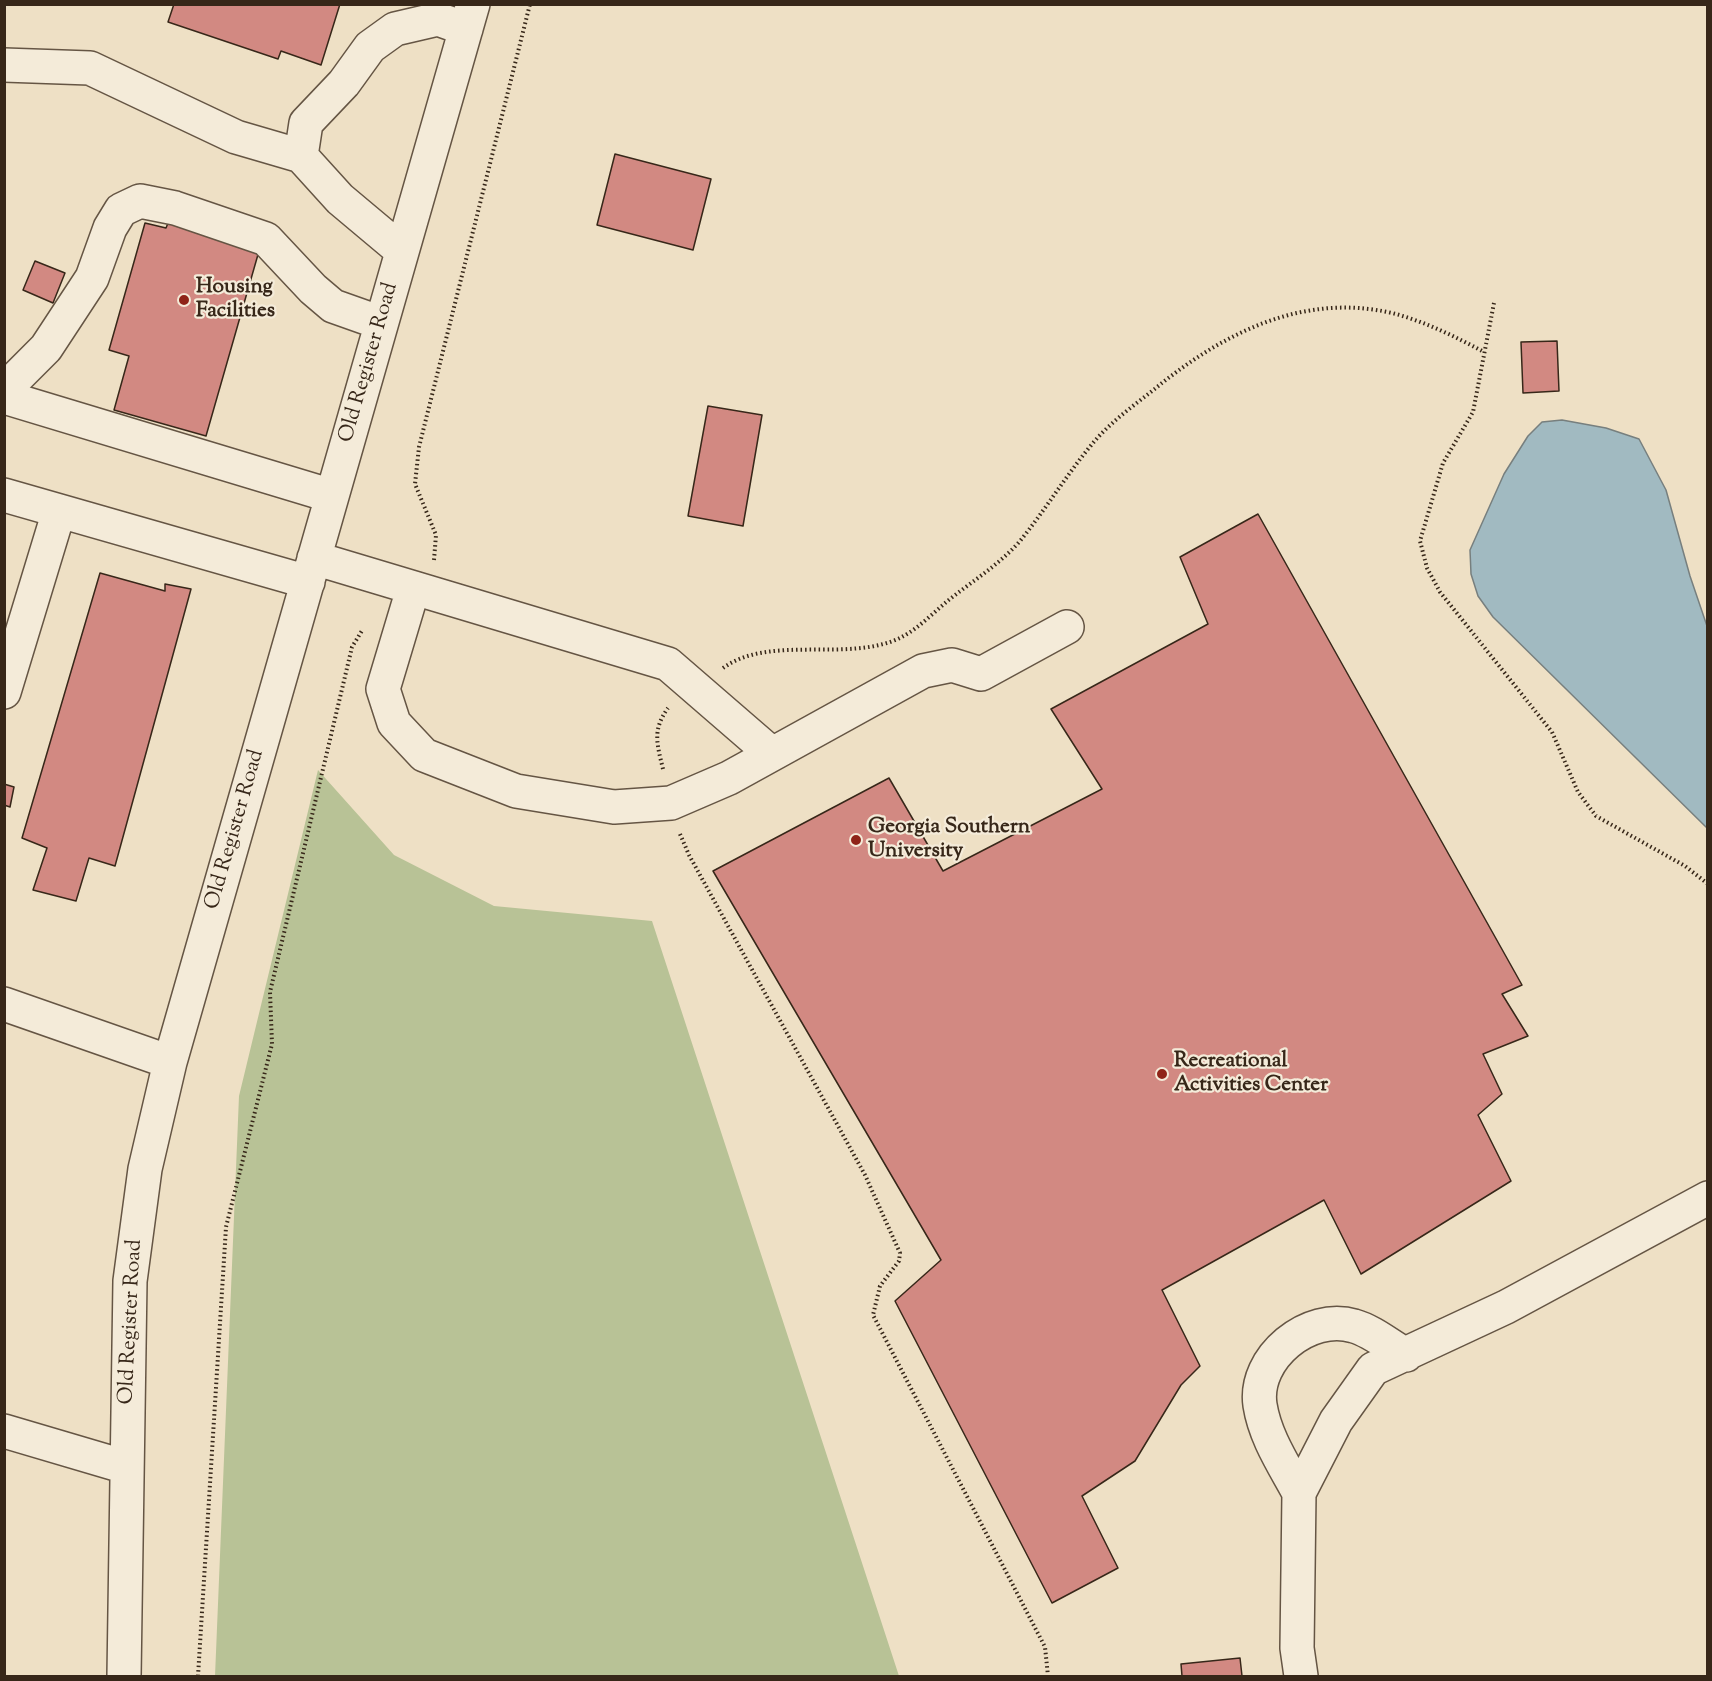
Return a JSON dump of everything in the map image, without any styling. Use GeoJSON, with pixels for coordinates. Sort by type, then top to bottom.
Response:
{"type":"FeatureCollection","features":[{"type":"Feature","properties":{"kind":"street"},"geometry":{"type":"LineString","coordinates":[[301,156],[306,123],[344,83],[370,47],[395,29],[438,19],[470,17]]}},
{"type":"Feature","properties":{"kind":"street","name":"Old Register Road"},"geometry":{"type":"LineString","coordinates":[[124,1677],[130,1281],[145,1169],[170,1062],[470,17]]}},
{"type":"Feature","properties":{"kind":"street"},"geometry":{"type":"LineString","coordinates":[[4,65],[90,68],[236,137],[301,156],[340,199],[402,251]]}},
{"type":"Feature","properties":{"kind":"street"},"geometry":{"type":"LineString","coordinates":[[4,390],[46,348],[92,278],[110,228],[121,210],[140,201],[176,208],[266,239],[313,289],[333,306],[381,323]]}},
{"type":"Feature","properties":{"kind":"street"},"geometry":{"type":"LineString","coordinates":[[4,397],[332,496]]}},
{"type":"Feature","properties":{"kind":"street"},"geometry":{"type":"LineString","coordinates":[[4,495],[59,511],[311,570],[408,588],[668,664],[772,754]]}},
{"type":"Feature","properties":{"kind":"street"},"geometry":{"type":"LineString","coordinates":[[4,692],[59,511]]}},
{"type":"Feature","properties":{"kind":"street"},"geometry":{"type":"LineString","coordinates":[[408,588],[383,689],[394,723],[424,755],[516,791],[614,807],[671,802],[729,778],[923,671],[952,665],[981,674],[1067,627]]}},
{"type":"Feature","properties":{"kind":"street"},"geometry":{"type":"LineString","coordinates":[[4,1004],[170,1062]]}},
{"type":"Feature","properties":{"kind":"street"},"geometry":{"type":"LineString","coordinates":[[1301,1677],[1297,1648],[1299,1493],[1336,1421],[1373,1369],[1506,1307],[1707,1198]]}},
{"type":"Feature","properties":{"kind":"street"},"geometry":{"type":"LineString","coordinates":[[1299,1493],[1272,1446],[1260,1404],[1262,1373],[1279,1351],[1285,1344],[1321,1323],[1354,1326],[1406,1355]]}},
{"type":"Feature","properties":{"kind":"street"},"geometry":{"type":"LineString","coordinates":[[4,1431],[126,1467]]}},
{"type":"Feature","properties":{"kind":"path"},"geometry":{"type":"LineString","coordinates":[[198,1677],[226,1227],[272,1044],[270,992],[352,647],[375,610],[408,588],[434,561],[436,535],[415,484],[419,447],[530,4]]}},
{"type":"Feature","properties":{"kind":"path"},"geometry":{"type":"LineString","coordinates":[[1494,303],[1473,412],[1443,463],[1420,541],[1427,568],[1440,592],[1552,732],[1578,792],[1596,816],[1685,866],[1707,884]]}},
{"type":"Feature","properties":{"kind":"path"},"geometry":{"type":"LineString","coordinates":[[1048,1677],[1045,1647],[873,1315],[880,1287],[900,1261],[900,1253],[865,1175],[688,855],[671,802],[657,741],[660,720],[670,705],[730,663],[755,654],[865,646],[899,638],[994,567],[1019,542],[1094,441],[1129,410],[1206,350],[1250,328],[1303,310],[1359,310],[1392,313],[1453,335],[1484,352]]}},
{"type":"Feature","properties":{"kind":"green space"},"geometry":{"type":"Polygon","coordinates":[[[318,770],[394,855],[494,906],[652,921],[899,1676],[215,1676],[239,1096],[318,770]]]}},
{"type":"Feature","properties":{"kind":"water"},"geometry":{"type":"Polygon","coordinates":[[[1562,420],[1606,428],[1639,439],[1666,490],[1690,576],[1707,626],[1707,828],[1493,617],[1478,596],[1471,574],[1470,550],[1504,474],[1528,436],[1542,422],[1562,420]]]}},
{"type":"Feature","properties":{"kind":"building"},"geometry":{"type":"Polygon","coordinates":[[[174,4],[340,4],[321,65],[281,51],[278,59],[168,22],[174,4]]]}},
{"type":"Feature","properties":{"kind":"building"},"geometry":{"type":"Polygon","coordinates":[[[615,154],[711,179],[693,250],[597,225],[615,154]]]}},
{"type":"Feature","properties":{"kind":"building","name":"Housing Facilities"},"geometry":{"type":"Polygon","coordinates":[[[145,223],[166,228],[168,223],[259,251],[206,436],[114,410],[129,356],[109,350],[145,223]]]}},
{"type":"Feature","properties":{"kind":"building"},"geometry":{"type":"Polygon","coordinates":[[[35,261],[65,273],[53,303],[23,290],[35,261]]]}},
{"type":"Feature","properties":{"kind":"building"},"geometry":{"type":"Polygon","coordinates":[[[1557,341],[1559,391],[1523,393],[1521,342],[1557,341]]]}},
{"type":"Feature","properties":{"kind":"building"},"geometry":{"type":"Polygon","coordinates":[[[708,406],[762,415],[743,526],[688,516],[708,406]]]}},
{"type":"Feature","properties":{"kind":"building","name":"Recreational Activities Center"},"geometry":{"type":"Polygon","coordinates":[[[1258,514],[1522,985],[1502,994],[1528,1036],[1483,1054],[1502,1094],[1478,1115],[1511,1181],[1361,1274],[1324,1200],[1162,1290],[1200,1366],[1181,1385],[1135,1461],[1082,1496],[1118,1568],[1052,1603],[895,1301],[941,1260],[713,871],[889,778],[943,871],[1102,789],[1051,709],[1208,624],[1180,557],[1258,514]]]}},
{"type":"Feature","properties":{"kind":"building"},"geometry":{"type":"Polygon","coordinates":[[[100,573],[165,591],[165,584],[191,589],[115,866],[89,858],[76,901],[33,890],[47,848],[22,838],[100,573]]]}},
{"type":"Feature","properties":{"kind":"building"},"geometry":{"type":"Polygon","coordinates":[[[4,784],[14,787],[10,807],[4,805],[4,784]]]}},
{"type":"Feature","properties":{"kind":"building"},"geometry":{"type":"Polygon","coordinates":[[[1240,1658],[1242,1676],[1182,1676],[1181,1664],[1240,1658]]]}},
{"type":"Feature","properties":{"kind":"place","name":"Housing Facilities"},"geometry":{"type":"Point","coordinates":[184,300]}},
{"type":"Feature","properties":{"kind":"place","name":"Georgia Southern University"},"geometry":{"type":"Point","coordinates":[856,840]}},
{"type":"Feature","properties":{"kind":"place","name":"Recreational Activities Center"},"geometry":{"type":"Point","coordinates":[1162,1074]}}]}
